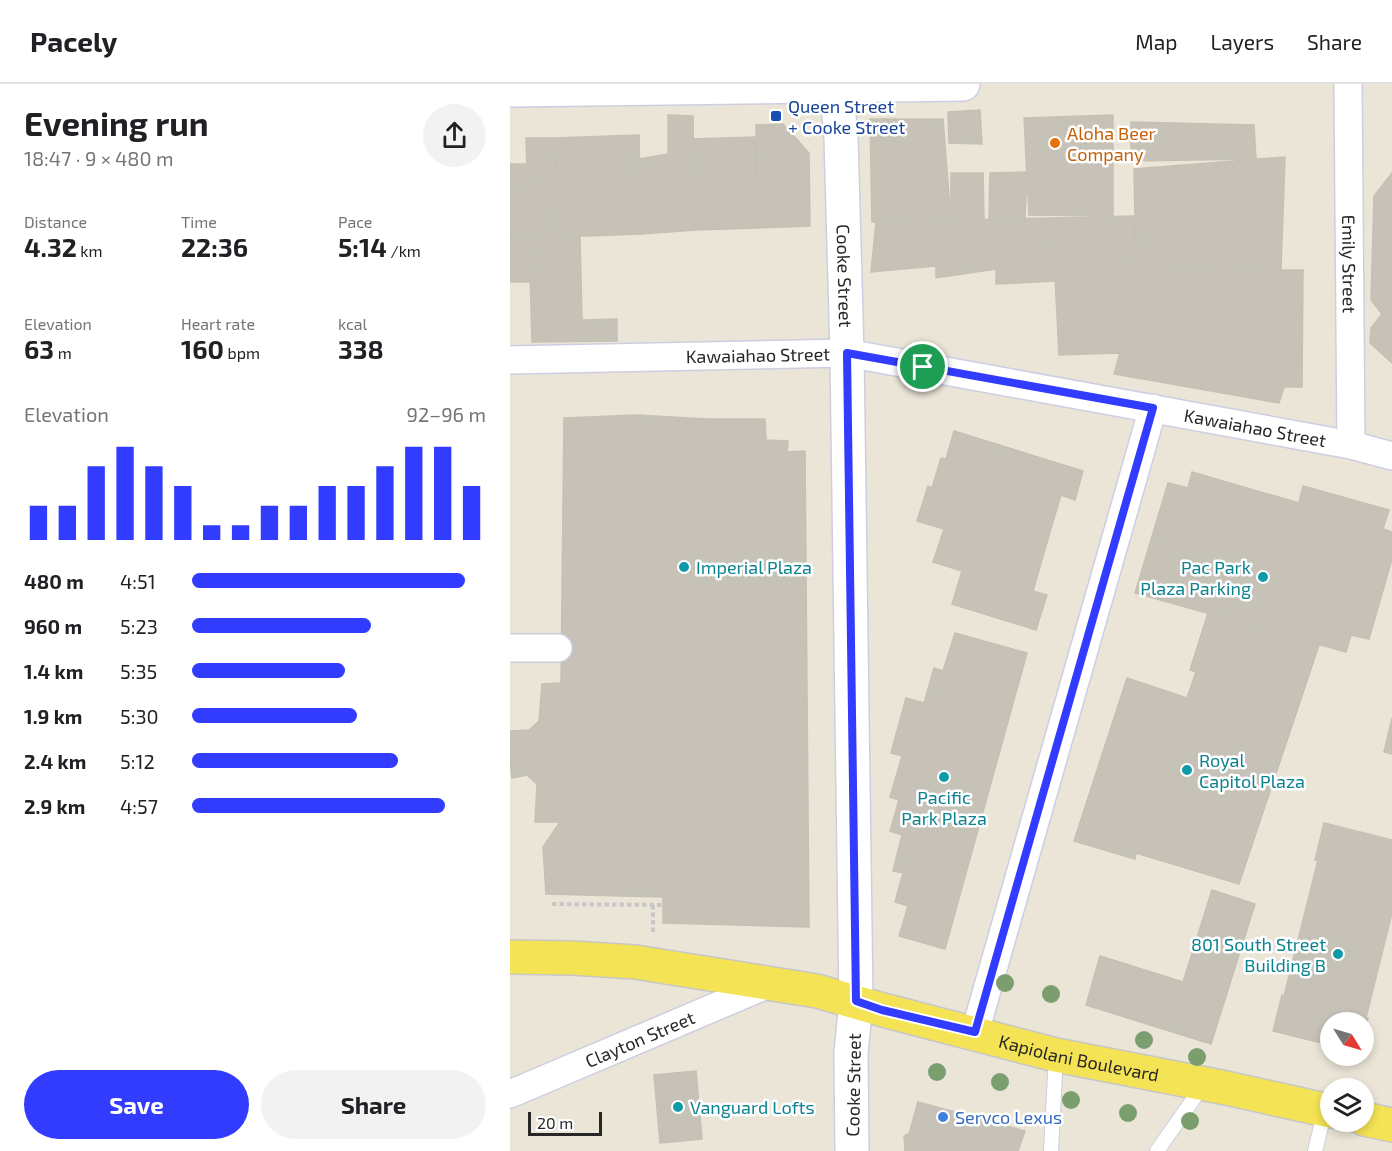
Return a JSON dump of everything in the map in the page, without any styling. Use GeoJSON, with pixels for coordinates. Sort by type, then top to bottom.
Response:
{"type":"FeatureCollection","features":[{"type":"Feature","properties":{"kind":"main road","name":"Kapiolani Boulevard"},"geometry":{"type":"LineString","coordinates":[[510,957],[635,962],[817,990],[882,1010],[975,1032],[1056,1055],[1320,1109]]}},
{"type":"Feature","properties":{"kind":"main road"},"geometry":{"type":"LineString","coordinates":[[1374,1121],[1392,1125]]}},
{"type":"Feature","properties":{"kind":"street"},"geometry":{"type":"LineString","coordinates":[[510,90],[963,84]]}},
{"type":"Feature","properties":{"kind":"street","name":"Emily Street"},"geometry":{"type":"LineString","coordinates":[[1348,84],[1351,445]]}},
{"type":"Feature","properties":{"kind":"street","name":"Cooke Street"},"geometry":{"type":"LineString","coordinates":[[836,86],[841,138],[847,353],[856,1001],[850,1053],[852,1151]]}},
{"type":"Feature","properties":{"kind":"street","name":"Kawaiahao Street"},"geometry":{"type":"LineString","coordinates":[[510,360],[847,353],[1351,445],[1392,456]]}},
{"type":"Feature","properties":{"kind":"street"},"geometry":{"type":"LineString","coordinates":[[975,1032],[1153,408]]}},
{"type":"Feature","properties":{"kind":"street"},"geometry":{"type":"LineString","coordinates":[[510,648],[558,648]]}},
{"type":"Feature","properties":{"kind":"street","name":"Clayton Street"},"geometry":{"type":"LineString","coordinates":[[510,1094],[769,984]]}},
{"type":"Feature","properties":{"kind":"lane"},"geometry":{"type":"LineString","coordinates":[[1051,1151],[1056,1055]]}},
{"type":"Feature","properties":{"kind":"lane"},"geometry":{"type":"LineString","coordinates":[[1157,1151],[1204,1084]]}},
{"type":"Feature","properties":{"kind":"lane"},"geometry":{"type":"LineString","coordinates":[[1315,1151],[1321,1132]]}},
{"type":"Feature","properties":{"kind":"path"},"geometry":{"type":"LineString","coordinates":[[552,904],[664,905]]}},
{"type":"Feature","properties":{"kind":"path"},"geometry":{"type":"LineString","coordinates":[[653,905],[653,932]]}},
{"type":"Feature","properties":{"kind":"building"},"geometry":{"type":"Polygon","coordinates":[[[980,110],[982,144],[949,143],[948,112],[980,110]]]}},
{"type":"Feature","properties":{"kind":"building"},"geometry":{"type":"Polygon","coordinates":[[[668,115],[693,116],[695,230],[641,234],[639,159],[668,154],[668,115]]]}},
{"type":"Feature","properties":{"kind":"building"},"geometry":{"type":"Polygon","coordinates":[[[1113,115],[1113,216],[1029,215],[1024,118],[1113,115]]]}},
{"type":"Feature","properties":{"kind":"building"},"geometry":{"type":"Polygon","coordinates":[[[870,119],[943,119],[951,221],[872,222],[870,119]]]}},
{"type":"Feature","properties":{"kind":"building"},"geometry":{"type":"Polygon","coordinates":[[[1131,122],[1254,125],[1256,159],[1131,161],[1131,122]]]}},
{"type":"Feature","properties":{"kind":"building"},"geometry":{"type":"Polygon","coordinates":[[[783,124],[809,153],[810,226],[757,228],[756,125],[783,124]]]}},
{"type":"Feature","properties":{"kind":"building"},"geometry":{"type":"Polygon","coordinates":[[[639,135],[641,234],[558,237],[555,138],[639,135]]]}},
{"type":"Feature","properties":{"kind":"building"},"geometry":{"type":"Polygon","coordinates":[[[755,137],[757,228],[695,230],[693,139],[755,137]]]}},
{"type":"Feature","properties":{"kind":"building"},"geometry":{"type":"Polygon","coordinates":[[[526,138],[555,138],[558,237],[529,238],[526,138]]]}},
{"type":"Feature","properties":{"kind":"building"},"geometry":{"type":"Polygon","coordinates":[[[1285,157],[1281,270],[1136,271],[1134,169],[1285,157]]]}},
{"type":"Feature","properties":{"kind":"building"},"geometry":{"type":"Polygon","coordinates":[[[510,164],[527,164],[529,238],[510,239],[510,164]]]}},
{"type":"Feature","properties":{"kind":"building"},"geometry":{"type":"Polygon","coordinates":[[[1027,172],[1025,218],[989,219],[990,173],[1027,172]]]}},
{"type":"Feature","properties":{"kind":"building"},"geometry":{"type":"Polygon","coordinates":[[[951,173],[983,173],[984,219],[951,221],[951,173]]]}},
{"type":"Feature","properties":{"kind":"building"},"geometry":{"type":"Polygon","coordinates":[[[1392,173],[1392,363],[1370,343],[1371,328],[1382,314],[1371,300],[1374,196],[1392,173]]]}},
{"type":"Feature","properties":{"kind":"building"},"geometry":{"type":"Polygon","coordinates":[[[1134,216],[1136,271],[1303,270],[1302,387],[1284,387],[1279,403],[1114,374],[1120,353],[1059,355],[1052,218],[1134,216]]]}},
{"type":"Feature","properties":{"kind":"building"},"geometry":{"type":"Polygon","coordinates":[[[1052,218],[1055,281],[996,284],[996,269],[936,278],[936,266],[871,272],[876,222],[1052,218]]]}},
{"type":"Feature","properties":{"kind":"building"},"geometry":{"type":"Polygon","coordinates":[[[580,236],[582,320],[617,319],[617,341],[532,342],[529,238],[580,236]]]}},
{"type":"Feature","properties":{"kind":"building"},"geometry":{"type":"Polygon","coordinates":[[[529,238],[530,282],[510,282],[510,239],[529,238]]]}},
{"type":"Feature","properties":{"kind":"building","name":"Imperial Plaza"},"geometry":{"type":"Polygon","coordinates":[[[637,415],[707,419],[765,419],[766,440],[788,441],[787,452],[805,451],[809,927],[663,923],[663,897],[546,894],[543,847],[560,822],[535,822],[537,784],[527,775],[512,778],[510,731],[529,730],[539,721],[542,684],[561,683],[564,418],[637,415]]]}},
{"type":"Feature","properties":{"kind":"building"},"geometry":{"type":"Polygon","coordinates":[[[954,431],[1083,471],[1075,500],[1061,495],[1050,532],[1033,591],[1047,595],[1036,630],[952,604],[962,571],[933,562],[944,529],[917,521],[928,486],[932,488],[941,458],[946,459],[954,431]]]}},
{"type":"Feature","properties":{"kind":"building","name":"Pac Park Plaza Parking"},"geometry":{"type":"Polygon","coordinates":[[[1192,472],[1299,503],[1303,486],[1389,510],[1383,529],[1392,532],[1392,559],[1369,639],[1351,635],[1346,652],[1135,593],[1168,483],[1188,488],[1192,472]]]}},
{"type":"Feature","properties":{"kind":"building","name":"Royal Capitol Plaza"},"geometry":{"type":"Polygon","coordinates":[[[1208,613],[1319,645],[1239,884],[1136,853],[1135,859],[1074,841],[1127,678],[1187,698],[1196,672],[1190,670],[1208,613]]]}},
{"type":"Feature","properties":{"kind":"building","name":"Pacific Park Plaza"},"geometry":{"type":"Polygon","coordinates":[[[955,633],[1027,653],[945,949],[899,936],[908,906],[895,902],[903,873],[893,871],[902,835],[890,831],[899,800],[890,797],[902,756],[891,753],[906,698],[924,703],[934,668],[943,671],[955,633]]]}},
{"type":"Feature","properties":{"kind":"building"},"geometry":{"type":"Polygon","coordinates":[[[1392,718],[1392,754],[1384,752],[1392,718]]]}},
{"type":"Feature","properties":{"kind":"building","name":"801 South Street Building B"},"geometry":{"type":"Polygon","coordinates":[[[1324,823],[1392,840],[1392,913],[1367,1012],[1320,1012],[1320,1043],[1273,1031],[1318,860],[1315,860],[1324,823]]]}},
{"type":"Feature","properties":{"kind":"building"},"geometry":{"type":"Polygon","coordinates":[[[1212,890],[1255,904],[1211,1044],[1086,1005],[1100,956],[1183,982],[1212,890]]]}},
{"type":"Feature","properties":{"kind":"building","name":"Vanguard Lofts"},"geometry":{"type":"Polygon","coordinates":[[[696,1071],[702,1139],[660,1143],[654,1075],[696,1071]]]}},
{"type":"Feature","properties":{"kind":"building","name":"Servco Lexus"},"geometry":{"type":"Polygon","coordinates":[[[918,1102],[1025,1131],[1018,1151],[905,1151],[904,1136],[909,1134],[918,1102]]]}},
{"type":"Feature","properties":{"kind":"place","name":"Queen Street + Cooke Street"},"geometry":{"type":"Point","coordinates":[776,116]}},
{"type":"Feature","properties":{"kind":"place","name":"Aloha Beer Company"},"geometry":{"type":"Point","coordinates":[1055,143]}},
{"type":"Feature","properties":{"kind":"place","name":"Imperial Plaza"},"geometry":{"type":"Point","coordinates":[684,567]}},
{"type":"Feature","properties":{"kind":"place","name":"Pac Park Plaza Parking"},"geometry":{"type":"Point","coordinates":[1263,577]}},
{"type":"Feature","properties":{"kind":"place","name":"Royal Capitol Plaza"},"geometry":{"type":"Point","coordinates":[1187,770]}},
{"type":"Feature","properties":{"kind":"place","name":"Pacific Park Plaza"},"geometry":{"type":"Point","coordinates":[944,777]}},
{"type":"Feature","properties":{"kind":"place","name":"801 South Street Building B"},"geometry":{"type":"Point","coordinates":[1338,954]}},
{"type":"Feature","properties":{"kind":"place","name":"Vanguard Lofts"},"geometry":{"type":"Point","coordinates":[678,1107]}},
{"type":"Feature","properties":{"kind":"place","name":"Servco Lexus"},"geometry":{"type":"Point","coordinates":[943,1117]}},
{"type":"Feature","properties":{"kind":"route"},"geometry":{"type":"LineString","coordinates":[[847,353],[923,367],[1153,408],[975,1032],[882,1010],[856,1001],[847,353]]}}]}
